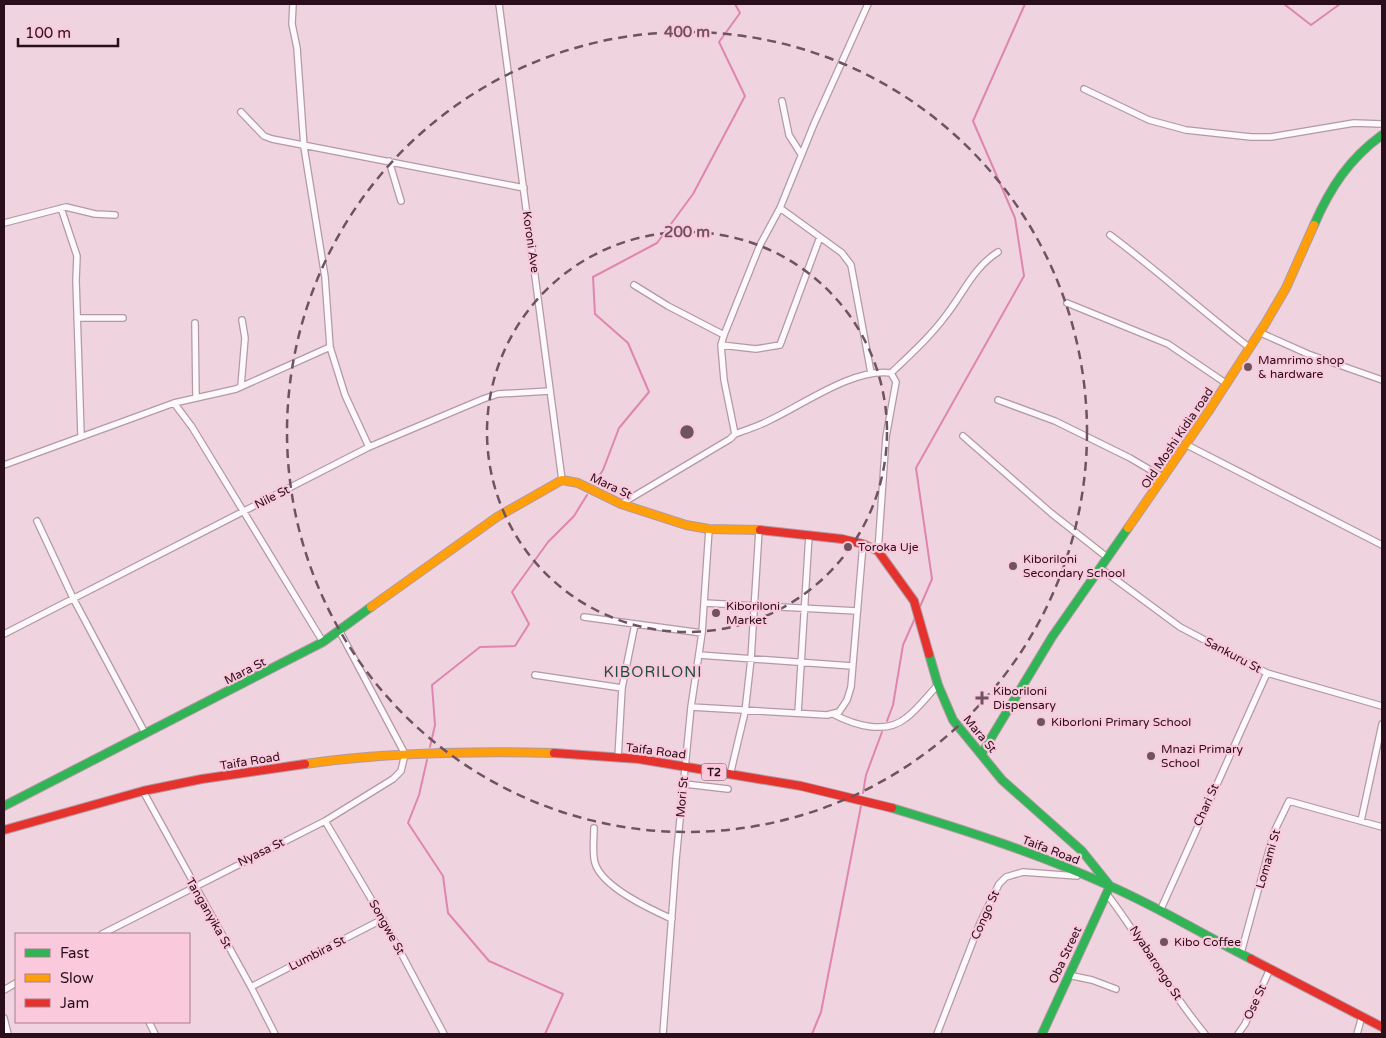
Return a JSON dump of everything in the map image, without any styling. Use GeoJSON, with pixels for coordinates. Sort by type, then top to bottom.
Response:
{"type":"FeatureCollection","features":[{"type":"Feature","properties":{"kind":"main road","name":"Old Moshi Kidia road"},"geometry":{"type":"LineString","coordinates":[[982,753],[1054,636],[1187,445],[1261,333],[1286,288],[1327,197],[1342,169],[1357,154],[1382,135]]}},
{"type":"Feature","properties":{"kind":"main road","name":"Mara St"},"geometry":{"type":"LineString","coordinates":[[4,806],[323,642],[340,632],[497,518],[562,480],[578,483],[621,504],[686,525],[709,529],[759,530],[809,535],[863,544],[878,551],[909,594],[918,614],[938,686],[953,720],[982,753],[1002,780],[1082,851],[1108,890]]}},
{"type":"Feature","properties":{"kind":"main road","name":"Taifa Road"},"geometry":{"type":"LineString","coordinates":[[4,830],[143,791],[253,771],[405,754],[476,752],[562,753],[685,765],[730,775],[801,786],[867,801],[946,824],[1090,877],[1108,890],[1160,911],[1382,1026]]}},
{"type":"Feature","properties":{"kind":"main road","name":"Oba Street"},"geometry":{"type":"LineString","coordinates":[[1042,1034],[1108,890]]}},
{"type":"Feature","properties":{"kind":"street"},"geometry":{"type":"LineString","coordinates":[[293,4],[292,24],[297,48],[304,147],[325,277],[330,346],[345,395],[369,447]]}},
{"type":"Feature","properties":{"kind":"street","name":"Koroni Ave"},"geometry":{"type":"LineString","coordinates":[[499,4],[562,480]]}},
{"type":"Feature","properties":{"kind":"street"},"geometry":{"type":"LineString","coordinates":[[734,434],[724,380],[722,345],[724,335],[760,245],[780,208],[801,154],[868,4]]}},
{"type":"Feature","properties":{"kind":"street"},"geometry":{"type":"LineString","coordinates":[[1084,89],[1149,120],[1186,130],[1258,137],[1354,123],[1382,124]]}},
{"type":"Feature","properties":{"kind":"street"},"geometry":{"type":"LineString","coordinates":[[782,101],[789,135],[801,154]]}},
{"type":"Feature","properties":{"kind":"street"},"geometry":{"type":"LineString","coordinates":[[241,112],[264,136],[304,147],[389,161],[440,173],[524,188]]}},
{"type":"Feature","properties":{"kind":"street"},"geometry":{"type":"LineString","coordinates":[[389,161],[401,201]]}},
{"type":"Feature","properties":{"kind":"street"},"geometry":{"type":"LineString","coordinates":[[61,208],[77,256],[81,435]]}},
{"type":"Feature","properties":{"kind":"street"},"geometry":{"type":"LineString","coordinates":[[4,223],[61,208],[73,208],[95,214],[114,215]]}},
{"type":"Feature","properties":{"kind":"street"},"geometry":{"type":"LineString","coordinates":[[780,208],[842,253],[852,265],[871,373]]}},
{"type":"Feature","properties":{"kind":"street"},"geometry":{"type":"LineString","coordinates":[[1110,235],[1157,270],[1214,320],[1250,348]]}},
{"type":"Feature","properties":{"kind":"street"},"geometry":{"type":"LineString","coordinates":[[722,345],[756,349],[780,345],[820,236]]}},
{"type":"Feature","properties":{"kind":"street"},"geometry":{"type":"LineString","coordinates":[[621,504],[730,439],[734,434],[767,422],[836,386],[871,373],[891,372],[929,337],[964,291],[978,267],[998,252]]}},
{"type":"Feature","properties":{"kind":"street"},"geometry":{"type":"LineString","coordinates":[[634,285],[668,306],[724,335]]}},
{"type":"Feature","properties":{"kind":"street"},"geometry":{"type":"LineString","coordinates":[[1067,303],[1168,344],[1227,384]]}},
{"type":"Feature","properties":{"kind":"street"},"geometry":{"type":"LineString","coordinates":[[77,318],[124,318]]}},
{"type":"Feature","properties":{"kind":"street"},"geometry":{"type":"LineString","coordinates":[[241,386],[245,338],[242,320]]}},
{"type":"Feature","properties":{"kind":"street"},"geometry":{"type":"LineString","coordinates":[[195,323],[196,398]]}},
{"type":"Feature","properties":{"kind":"street"},"geometry":{"type":"LineString","coordinates":[[1261,333],[1308,354],[1382,380]]}},
{"type":"Feature","properties":{"kind":"street"},"geometry":{"type":"LineString","coordinates":[[4,465],[81,435],[174,403],[241,386],[330,346]]}},
{"type":"Feature","properties":{"kind":"street"},"geometry":{"type":"LineString","coordinates":[[878,551],[886,437],[896,382],[891,372]]}},
{"type":"Feature","properties":{"kind":"street","name":"Nile St"},"geometry":{"type":"LineString","coordinates":[[4,634],[369,447],[498,394],[550,391]]}},
{"type":"Feature","properties":{"kind":"street"},"geometry":{"type":"LineString","coordinates":[[998,400],[1055,421],[1130,458],[1164,478]]}},
{"type":"Feature","properties":{"kind":"street"},"geometry":{"type":"LineString","coordinates":[[174,403],[192,427],[323,642]]}},
{"type":"Feature","properties":{"kind":"street"},"geometry":{"type":"LineString","coordinates":[[963,436],[1051,513],[1108,558]]}},
{"type":"Feature","properties":{"kind":"street"},"geometry":{"type":"LineString","coordinates":[[1187,445],[1382,544]]}},
{"type":"Feature","properties":{"kind":"street"},"geometry":{"type":"LineString","coordinates":[[37,521],[73,598],[145,733]]}},
{"type":"Feature","properties":{"kind":"street","name":"Mori St"},"geometry":{"type":"LineString","coordinates":[[663,1034],[685,765],[702,633],[709,529]]}},
{"type":"Feature","properties":{"kind":"street"},"geometry":{"type":"LineString","coordinates":[[730,775],[745,712],[751,658],[759,530]]}},
{"type":"Feature","properties":{"kind":"street"},"geometry":{"type":"LineString","coordinates":[[798,713],[809,535]]}},
{"type":"Feature","properties":{"kind":"street"},"geometry":{"type":"LineString","coordinates":[[833,714],[839,712],[847,700],[851,687],[863,544]]}},
{"type":"Feature","properties":{"kind":"street","name":"Sankuru St"},"geometry":{"type":"LineString","coordinates":[[1100,568],[1180,627],[1267,673],[1382,706]]}},
{"type":"Feature","properties":{"kind":"street"},"geometry":{"type":"LineString","coordinates":[[704,603],[857,611]]}},
{"type":"Feature","properties":{"kind":"street"},"geometry":{"type":"LineString","coordinates":[[584,617],[702,633]]}},
{"type":"Feature","properties":{"kind":"street"},"geometry":{"type":"LineString","coordinates":[[618,758],[622,688],[636,624]]}},
{"type":"Feature","properties":{"kind":"street"},"geometry":{"type":"LineString","coordinates":[[340,632],[405,754]]}},
{"type":"Feature","properties":{"kind":"street"},"geometry":{"type":"LineString","coordinates":[[699,655],[852,666]]}},
{"type":"Feature","properties":{"kind":"street","name":"Chari St"},"geometry":{"type":"LineString","coordinates":[[1160,911],[1267,673]]}},
{"type":"Feature","properties":{"kind":"street"},"geometry":{"type":"LineString","coordinates":[[535,675],[622,688]]}},
{"type":"Feature","properties":{"kind":"street"},"geometry":{"type":"LineString","coordinates":[[691,707],[745,712],[833,714],[865,726],[896,724],[910,715],[938,686]]}},
{"type":"Feature","properties":{"kind":"street"},"geometry":{"type":"LineString","coordinates":[[1361,821],[1382,724]]}},
{"type":"Feature","properties":{"kind":"street","name":"Nyasa St"},"geometry":{"type":"LineString","coordinates":[[104,933],[325,821],[393,779],[401,771],[405,754]]}},
{"type":"Feature","properties":{"kind":"street"},"geometry":{"type":"LineString","coordinates":[[684,784],[728,789]]}},
{"type":"Feature","properties":{"kind":"street","name":"Tanganyika St"},"geometry":{"type":"LineString","coordinates":[[143,791],[194,886],[252,987],[275,1034]]}},
{"type":"Feature","properties":{"kind":"street","name":"Lomami St"},"geometry":{"type":"LineString","coordinates":[[1241,953],[1274,832],[1289,801],[1382,827]]}},
{"type":"Feature","properties":{"kind":"street","name":"Songwe St"},"geometry":{"type":"LineString","coordinates":[[325,821],[383,919],[444,1034]]}},
{"type":"Feature","properties":{"kind":"street"},"geometry":{"type":"LineString","coordinates":[[594,828],[594,862],[599,872],[609,882],[631,897],[672,918]]}},
{"type":"Feature","properties":{"kind":"street","name":"Congo St"},"geometry":{"type":"LineString","coordinates":[[937,1034],[980,923],[999,884],[1006,877],[1023,872],[1090,877]]}},
{"type":"Feature","properties":{"kind":"street","name":"Nyabarongo St"},"geometry":{"type":"LineString","coordinates":[[1108,890],[1187,1012],[1205,1034]]}},
{"type":"Feature","properties":{"kind":"street","name":"Lumbira St"},"geometry":{"type":"LineString","coordinates":[[252,987],[383,919]]}},
{"type":"Feature","properties":{"kind":"street","name":"Ose St"},"geometry":{"type":"LineString","coordinates":[[1238,1034],[1245,1024],[1270,969]]}},
{"type":"Feature","properties":{"kind":"street"},"geometry":{"type":"LineString","coordinates":[[1068,975],[1092,980],[1116,989]]}},
{"type":"Feature","properties":{"kind":"street"},"geometry":{"type":"LineString","coordinates":[[4,990],[15,984]]}},
{"type":"Feature","properties":{"kind":"street"},"geometry":{"type":"LineString","coordinates":[[1357,1034],[1362,1016]]}},
{"type":"Feature","properties":{"kind":"street"},"geometry":{"type":"LineString","coordinates":[[4,1018],[8,1034]]}},
{"type":"Feature","properties":{"kind":"street"},"geometry":{"type":"LineString","coordinates":[[150,1023],[156,1034]]}},
{"type":"Feature","properties":{"kind":"waterway"},"geometry":{"type":"LineString","coordinates":[[594,484],[603,470],[619,428],[649,392],[628,343],[595,314],[593,277],[657,243],[693,194],[745,96],[719,42],[740,13],[735,4]]}},
{"type":"Feature","properties":{"kind":"waterway"},"geometry":{"type":"LineString","coordinates":[[919,609],[932,579],[916,468],[1024,276],[1015,218],[973,121],[1025,4]]}},
{"type":"Feature","properties":{"kind":"waterway"},"geometry":{"type":"LineString","coordinates":[[1284,4],[1311,25],[1340,4]]}},
{"type":"Feature","properties":{"kind":"waterway"},"geometry":{"type":"LineString","coordinates":[[430,747],[435,725],[432,685],[480,647],[515,646],[529,624],[512,592],[548,542],[574,516],[587,495]]}},
{"type":"Feature","properties":{"kind":"waterway"},"geometry":{"type":"LineString","coordinates":[[887,721],[893,705],[903,645],[915,618]]}},
{"type":"Feature","properties":{"kind":"waterway"},"geometry":{"type":"LineString","coordinates":[[863,793],[866,775],[882,732]]}},
{"type":"Feature","properties":{"kind":"waterway"},"geometry":{"type":"LineString","coordinates":[[427,760],[419,795],[408,823],[443,876],[448,913],[489,961],[563,994],[545,1034]]}},
{"type":"Feature","properties":{"kind":"waterway"},"geometry":{"type":"LineString","coordinates":[[812,1034],[821,1012],[861,806]]}},
{"type":"Feature","properties":{"kind":"traffic: fast"},"geometry":{"type":"LineString","coordinates":[[1314,225],[1334,187],[1350,164],[1382,135]]}},
{"type":"Feature","properties":{"kind":"traffic: fast"},"geometry":{"type":"LineString","coordinates":[[982,753],[1052,637],[1128,528]]}},
{"type":"Feature","properties":{"kind":"traffic: fast"},"geometry":{"type":"LineString","coordinates":[[4,806],[323,642],[371,607]]}},
{"type":"Feature","properties":{"kind":"traffic: fast"},"geometry":{"type":"LineString","coordinates":[[929,654],[938,685],[953,720],[1002,780],[1082,851],[1110,886],[1042,1034]]}},
{"type":"Feature","properties":{"kind":"traffic: fast"},"geometry":{"type":"LineString","coordinates":[[892,808],[1002,843],[1083,874],[1146,903],[1251,959]]}},
{"type":"Feature","properties":{"kind":"traffic: slow"},"geometry":{"type":"LineString","coordinates":[[1128,528],[1208,412],[1265,324],[1286,288],[1314,225]]}},
{"type":"Feature","properties":{"kind":"traffic: slow"},"geometry":{"type":"LineString","coordinates":[[371,607],[497,517],[562,480],[578,483],[621,504],[686,525],[709,529],[760,530]]}},
{"type":"Feature","properties":{"kind":"traffic: slow"},"geometry":{"type":"LineString","coordinates":[[305,764],[429,753],[554,753]]}},
{"type":"Feature","properties":{"kind":"traffic: jam"},"geometry":{"type":"LineString","coordinates":[[760,530],[842,539],[863,544],[878,551],[914,601],[929,654]]}},
{"type":"Feature","properties":{"kind":"traffic: jam"},"geometry":{"type":"LineString","coordinates":[[554,753],[639,759],[801,786],[892,808]]}},
{"type":"Feature","properties":{"kind":"traffic: jam"},"geometry":{"type":"LineString","coordinates":[[4,830],[143,791],[202,779],[305,764]]}},
{"type":"Feature","properties":{"kind":"traffic: jam"},"geometry":{"type":"LineString","coordinates":[[1251,959],[1382,1027]]}},
{"type":"Feature","properties":{"kind":"place","name":"Mamrimo shop & hardware"},"geometry":{"type":"Point","coordinates":[1248,367]}},
{"type":"Feature","properties":{"kind":"place","name":"Toroka Uje"},"geometry":{"type":"Point","coordinates":[848,547]}},
{"type":"Feature","properties":{"kind":"place","name":"Kiboriloni Secondary School"},"geometry":{"type":"Point","coordinates":[1013,566]}},
{"type":"Feature","properties":{"kind":"place","name":"Kiboriloni Market"},"geometry":{"type":"Point","coordinates":[716,613]}},
{"type":"Feature","properties":{"kind":"place","name":"Kiboriloni Dispensary"},"geometry":{"type":"Point","coordinates":[982,698]}},
{"type":"Feature","properties":{"kind":"place","name":"Kiborloni Primary School"},"geometry":{"type":"Point","coordinates":[1041,722]}},
{"type":"Feature","properties":{"kind":"place","name":"Mnazi Primary School"},"geometry":{"type":"Point","coordinates":[1151,756]}},
{"type":"Feature","properties":{"kind":"place","name":"Kibo Coffee"},"geometry":{"type":"Point","coordinates":[1164,942]}},
{"type":"Feature","properties":{"kind":"district","name":"KIBORILONI"},"geometry":{"type":"Point","coordinates":[653,672]}}]}
